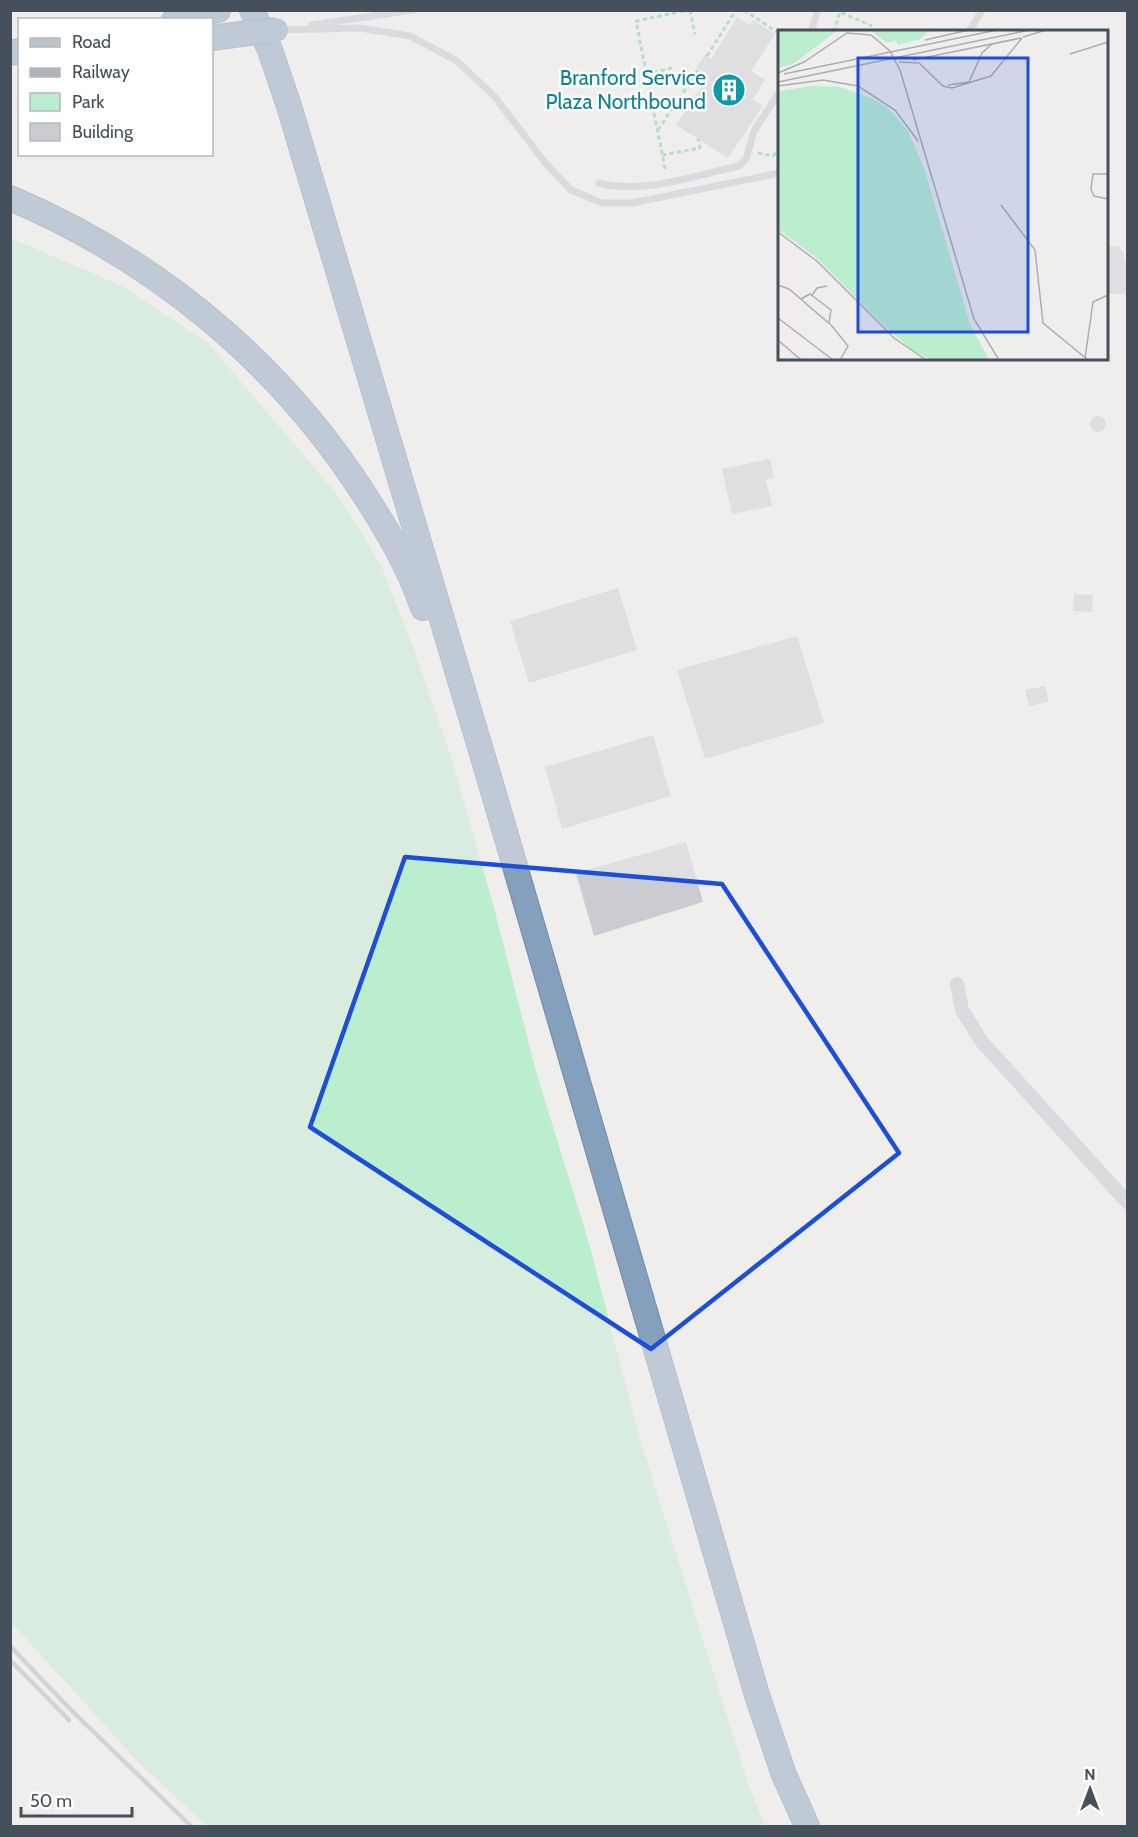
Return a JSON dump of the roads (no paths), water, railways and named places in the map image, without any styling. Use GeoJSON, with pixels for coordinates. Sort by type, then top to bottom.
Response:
{"type":"FeatureCollection","features":[{"type":"Feature","properties":{"kind":"highway"},"geometry":{"type":"LineString","coordinates":[[183,18],[218,10]]}},
{"type":"Feature","properties":{"kind":"highway"},"geometry":{"type":"LineString","coordinates":[[252,10],[270,50],[289,106],[491,784],[757,1695],[784,1775],[807,1827]]}},
{"type":"Feature","properties":{"kind":"highway"},"geometry":{"type":"LineString","coordinates":[[213,38],[276,30]]}},
{"type":"Feature","properties":{"kind":"highway"},"geometry":{"type":"LineString","coordinates":[[10,198],[85,233],[136,264],[183,297],[248,352],[293,399],[335,452],[372,506],[405,564],[422,603],[456,710],[752,1717],[773,1779],[794,1827]]}},
{"type":"Feature","properties":{"kind":"street"},"geometry":{"type":"LineString","coordinates":[[957,984],[962,1010],[982,1042],[1128,1203]]}},
{"type":"Feature","properties":{"kind":"lane"},"geometry":{"type":"LineString","coordinates":[[276,30],[413,10]]}},
{"type":"Feature","properties":{"kind":"lane"},"geometry":{"type":"LineString","coordinates":[[813,30],[818,10]]}},
{"type":"Feature","properties":{"kind":"lane"},"geometry":{"type":"LineString","coordinates":[[970,30],[982,10]]}},
{"type":"Feature","properties":{"kind":"lane"},"geometry":{"type":"LineString","coordinates":[[276,30],[360,28],[410,36],[448,56],[457,61],[495,97],[546,164],[571,190],[602,203],[632,203],[778,173]]}},
{"type":"Feature","properties":{"kind":"lane"},"geometry":{"type":"LineString","coordinates":[[599,183],[622,187],[643,186],[740,166],[746,159],[754,131],[778,94]]}},
{"type":"Feature","properties":{"kind":"railway"},"geometry":{"type":"LineString","coordinates":[[10,1646],[72,1711],[191,1826]]}},
{"type":"Feature","properties":{"kind":"railway"},"geometry":{"type":"LineString","coordinates":[[10,1660],[69,1720]]}},
{"type":"Feature","properties":{"kind":"place","name":"Branford Service Plaza Northbound"},"geometry":{"type":"Point","coordinates":[729,90]}}]}
